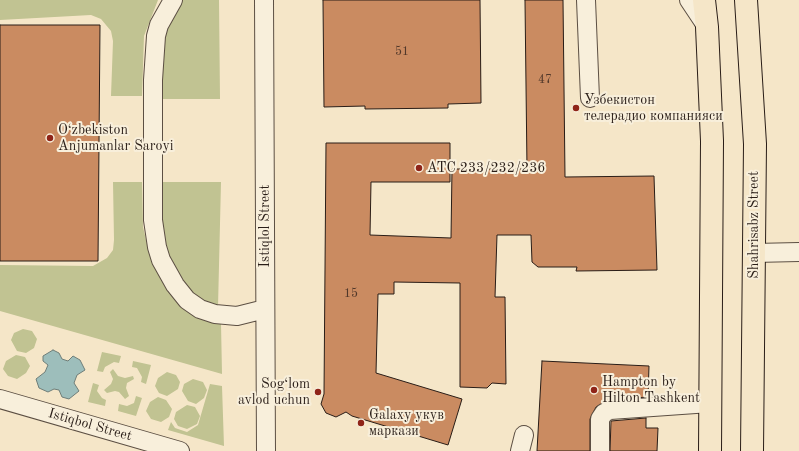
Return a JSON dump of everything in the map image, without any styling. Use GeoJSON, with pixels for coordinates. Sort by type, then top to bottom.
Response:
{"type":"FeatureCollection","features":[{"type":"Feature","properties":{"kind":"main road"},"geometry":{"type":"LineString","coordinates":[[704,0],[707,27],[712,141],[710,451]]}},
{"type":"Feature","properties":{"kind":"main road","name":"Shahrisabz Street"},"geometry":{"type":"LineString","coordinates":[[746,0],[755,144],[752,451]]}},
{"type":"Feature","properties":{"kind":"street"},"geometry":{"type":"LineString","coordinates":[[173,0],[159,25],[156,36],[153,80],[153,220],[159,253],[175,285],[187,300],[200,308],[215,314],[237,316],[265,309]]}},
{"type":"Feature","properties":{"kind":"street","name":"Istiqlol Street"},"geometry":{"type":"LineString","coordinates":[[264,0],[267,451]]}},
{"type":"Feature","properties":{"kind":"street"},"geometry":{"type":"LineString","coordinates":[[586,0],[590,98]]}},
{"type":"Feature","properties":{"kind":"street"},"geometry":{"type":"LineString","coordinates":[[689,0],[707,27]]}},
{"type":"Feature","properties":{"kind":"street"},"geometry":{"type":"LineString","coordinates":[[754,253],[799,252]]}},
{"type":"Feature","properties":{"kind":"street","name":"Istiqbol Street"},"geometry":{"type":"LineString","coordinates":[[0,399],[180,451]]}},
{"type":"Feature","properties":{"kind":"street"},"geometry":{"type":"LineString","coordinates":[[600,451],[600,419],[604,413],[610,410],[710,403]]}},
{"type":"Feature","properties":{"kind":"green space"},"geometry":{"type":"Polygon","coordinates":[[[0,0],[158,0],[144,36],[142,96],[111,96],[113,41],[111,31],[101,19],[91,15],[0,20],[0,0]]]}},
{"type":"Feature","properties":{"kind":"green space"},"geometry":{"type":"Polygon","coordinates":[[[179,0],[219,0],[220,99],[160,99],[164,33],[179,0]]]}},
{"type":"Feature","properties":{"kind":"green space"},"geometry":{"type":"Polygon","coordinates":[[[113,182],[142,182],[143,227],[150,257],[167,290],[180,302],[221,323],[222,374],[0,311],[0,265],[93,266],[107,258],[113,250],[114,240],[113,182]]]}},
{"type":"Feature","properties":{"kind":"green space"},"geometry":{"type":"Polygon","coordinates":[[[161,182],[221,182],[218,307],[197,302],[176,276],[161,234],[161,182]]]}},
{"type":"Feature","properties":{"kind":"green space"},"geometry":{"type":"Polygon","coordinates":[[[23,329],[32,331],[37,339],[34,348],[26,353],[17,351],[11,340],[14,333],[23,329]]]}},
{"type":"Feature","properties":{"kind":"green space"},"geometry":{"type":"Polygon","coordinates":[[[102,352],[121,356],[119,363],[114,362],[105,367],[103,372],[97,371],[102,352]]]}},
{"type":"Feature","properties":{"kind":"green space"},"geometry":{"type":"Polygon","coordinates":[[[16,355],[25,357],[30,366],[26,373],[17,379],[8,376],[3,369],[6,361],[16,355]]]}},
{"type":"Feature","properties":{"kind":"green space"},"geometry":{"type":"Polygon","coordinates":[[[133,361],[151,365],[146,384],[141,382],[142,377],[137,368],[132,367],[133,361]]]}},
{"type":"Feature","properties":{"kind":"green space"},"geometry":{"type":"Polygon","coordinates":[[[113,369],[118,376],[125,378],[133,376],[134,379],[127,383],[126,388],[129,396],[125,399],[119,392],[115,391],[107,393],[104,390],[111,384],[113,379],[110,372],[113,369]]]}},
{"type":"Feature","properties":{"kind":"green space"},"geometry":{"type":"Polygon","coordinates":[[[167,372],[176,375],[180,382],[178,389],[167,396],[159,393],[155,386],[158,378],[167,372]]]}},
{"type":"Feature","properties":{"kind":"green space"},"geometry":{"type":"Polygon","coordinates":[[[193,379],[203,382],[207,390],[204,398],[196,404],[188,401],[182,391],[184,384],[193,379]]]}},
{"type":"Feature","properties":{"kind":"green space"},"geometry":{"type":"Polygon","coordinates":[[[93,383],[99,385],[97,391],[102,398],[106,400],[105,406],[88,402],[93,383]]]}},
{"type":"Feature","properties":{"kind":"green space"},"geometry":{"type":"Polygon","coordinates":[[[210,384],[222,386],[224,446],[168,430],[171,422],[175,428],[187,432],[198,425],[210,384]]]}},
{"type":"Feature","properties":{"kind":"green space"},"geometry":{"type":"Polygon","coordinates":[[[136,396],[142,398],[136,416],[118,411],[119,404],[127,406],[134,403],[136,396]]]}},
{"type":"Feature","properties":{"kind":"green space"},"geometry":{"type":"Polygon","coordinates":[[[158,397],[166,400],[172,409],[169,417],[161,422],[151,419],[146,411],[150,402],[158,397]]]}},
{"type":"Feature","properties":{"kind":"green space"},"geometry":{"type":"Polygon","coordinates":[[[187,405],[195,407],[200,416],[197,424],[187,429],[178,426],[174,419],[176,412],[187,405]]]}},
{"type":"Feature","properties":{"kind":"water"},"geometry":{"type":"Polygon","coordinates":[[[53,350],[59,353],[62,359],[68,361],[73,356],[80,360],[85,370],[77,375],[74,383],[79,391],[69,399],[62,397],[59,390],[54,389],[48,392],[39,388],[36,379],[45,372],[48,365],[43,361],[43,356],[53,350]]]}},
{"type":"Feature","properties":{"kind":"building"},"geometry":{"type":"Polygon","coordinates":[[[323,0],[480,0],[481,103],[448,104],[448,108],[365,109],[365,106],[324,107],[323,0]]]}},
{"type":"Feature","properties":{"kind":"building"},"geometry":{"type":"Polygon","coordinates":[[[525,0],[563,0],[565,177],[654,176],[657,270],[576,271],[577,267],[538,267],[532,262],[531,235],[497,235],[495,297],[505,297],[506,384],[492,383],[487,388],[460,387],[460,283],[394,282],[394,294],[378,294],[376,373],[462,399],[448,445],[352,416],[346,412],[336,417],[326,413],[321,404],[324,394],[326,143],[450,143],[450,182],[371,182],[370,235],[451,238],[452,169],[527,169],[525,0]]]}},
{"type":"Feature","properties":{"kind":"building","name":"O‘zbekiston Anjumanlar Saroyi"},"geometry":{"type":"Polygon","coordinates":[[[0,25],[100,25],[98,261],[0,261],[0,25]]]}},
{"type":"Feature","properties":{"kind":"building","name":"Hampton by Hilton Tashkent"},"geometry":{"type":"Polygon","coordinates":[[[542,361],[649,366],[648,397],[609,400],[596,407],[590,419],[590,451],[537,451],[542,361]]]}},
{"type":"Feature","properties":{"kind":"building"},"geometry":{"type":"Polygon","coordinates":[[[646,418],[646,428],[658,428],[657,451],[610,451],[611,421],[646,418]]]}},
{"type":"Feature","properties":{"kind":"place","name":"Узбекистон телерадио компанияси"},"geometry":{"type":"Point","coordinates":[576,108]}},
{"type":"Feature","properties":{"kind":"place","name":"O‘zbekiston Anjumanlar Saroyi"},"geometry":{"type":"Point","coordinates":[50,138]}},
{"type":"Feature","properties":{"kind":"place","name":"АТС 233/232/236"},"geometry":{"type":"Point","coordinates":[419,168]}},
{"type":"Feature","properties":{"kind":"place","name":"Hampton by Hilton Tashkent"},"geometry":{"type":"Point","coordinates":[594,390]}},
{"type":"Feature","properties":{"kind":"place","name":"Sog‘lom avlod uchun"},"geometry":{"type":"Point","coordinates":[318,392]}},
{"type":"Feature","properties":{"kind":"place","name":"Galaxy укув маркази"},"geometry":{"type":"Point","coordinates":[361,423]}}]}
